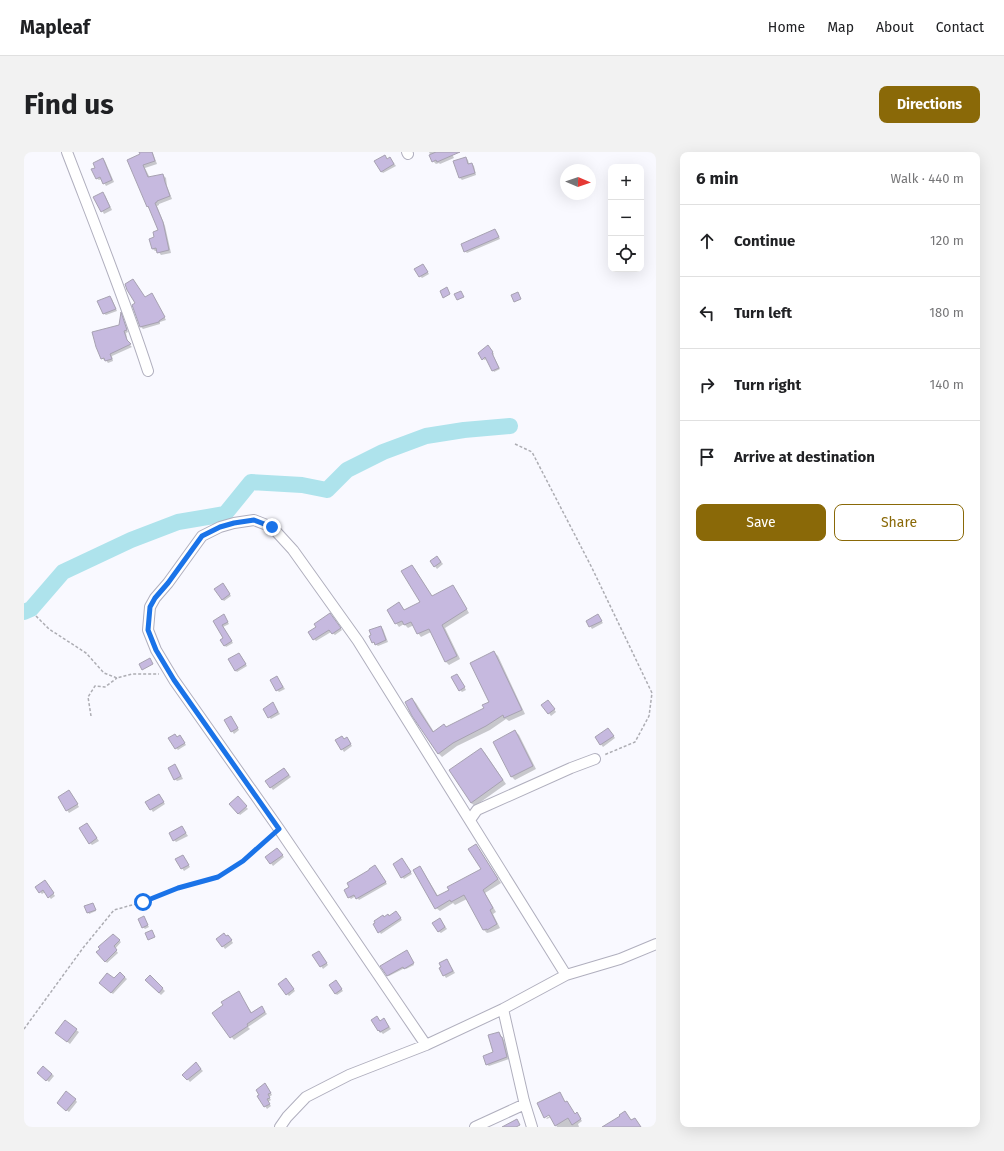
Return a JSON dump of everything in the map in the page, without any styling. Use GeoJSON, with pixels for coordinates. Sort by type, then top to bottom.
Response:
{"type":"FeatureCollection","features":[{"type":"Feature","properties":{"kind":"street"},"geometry":{"type":"LineString","coordinates":[[67,152],[123,298],[148,371]]}},
{"type":"Feature","properties":{"kind":"street"},"geometry":{"type":"LineString","coordinates":[[426,1045],[279,829],[174,680],[156,650],[148,630],[150,607],[155,598],[168,583],[202,536],[220,527],[254,520],[272,527],[293,550],[358,641],[566,975]]}},
{"type":"Feature","properties":{"kind":"street"},"geometry":{"type":"LineString","coordinates":[[470,820],[477,810],[571,768],[595,759]]}},
{"type":"Feature","properties":{"kind":"street"},"geometry":{"type":"LineString","coordinates":[[280,1127],[287,1117],[306,1097],[349,1075],[426,1045],[503,1009],[566,975],[620,959],[656,944]]}},
{"type":"Feature","properties":{"kind":"street"},"geometry":{"type":"LineString","coordinates":[[503,1009],[525,1104],[532,1127]]}},
{"type":"Feature","properties":{"kind":"street"},"geometry":{"type":"LineString","coordinates":[[475,1127],[525,1104]]}},
{"type":"Feature","properties":{"kind":"path"},"geometry":{"type":"LineString","coordinates":[[515,444],[532,452],[592,568],[652,693],[649,716],[634,742],[595,759]]}},
{"type":"Feature","properties":{"kind":"path"},"geometry":{"type":"LineString","coordinates":[[36,616],[50,629],[86,653],[104,673],[116,678]]}},
{"type":"Feature","properties":{"kind":"path"},"geometry":{"type":"LineString","coordinates":[[90,716],[88,698],[95,686],[105,687],[116,678],[132,674],[158,673],[174,680]]}},
{"type":"Feature","properties":{"kind":"path"},"geometry":{"type":"LineString","coordinates":[[24,1029],[114,910],[143,902],[178,888],[218,877],[243,861],[279,829]]}},
{"type":"Feature","properties":{"kind":"building"},"geometry":{"type":"Polygon","coordinates":[[[139,152],[152,152],[155,161],[143,165],[148,177],[163,174],[170,196],[155,203],[163,222],[169,250],[157,253],[156,248],[152,249],[149,239],[154,237],[153,232],[158,230],[127,160],[140,154],[139,152]]]}},
{"type":"Feature","properties":{"kind":"building"},"geometry":{"type":"Polygon","coordinates":[[[436,152],[460,152],[437,162],[436,160],[432,162],[429,155],[436,152]]]}},
{"type":"Feature","properties":{"kind":"building"},"geometry":{"type":"Polygon","coordinates":[[[385,155],[387,159],[390,157],[394,164],[381,172],[374,161],[385,155]]]}},
{"type":"Feature","properties":{"kind":"building"},"geometry":{"type":"Polygon","coordinates":[[[466,157],[468,164],[472,163],[475,173],[459,178],[453,161],[466,157]]]}},
{"type":"Feature","properties":{"kind":"building"},"geometry":{"type":"Polygon","coordinates":[[[103,158],[112,180],[103,184],[100,177],[96,179],[91,169],[95,168],[93,163],[103,158]]]}},
{"type":"Feature","properties":{"kind":"building"},"geometry":{"type":"Polygon","coordinates":[[[103,192],[110,207],[101,212],[93,197],[103,192]]]}},
{"type":"Feature","properties":{"kind":"building"},"geometry":{"type":"Polygon","coordinates":[[[495,229],[499,237],[464,252],[461,244],[495,229]]]}},
{"type":"Feature","properties":{"kind":"building"},"geometry":{"type":"Polygon","coordinates":[[[423,264],[428,272],[419,277],[414,269],[423,264]]]}},
{"type":"Feature","properties":{"kind":"building"},"geometry":{"type":"Polygon","coordinates":[[[133,279],[145,297],[152,293],[165,317],[159,322],[140,327],[132,305],[135,303],[125,284],[133,279]]]}},
{"type":"Feature","properties":{"kind":"building"},"geometry":{"type":"Polygon","coordinates":[[[447,287],[450,294],[443,298],[440,291],[447,287]]]}},
{"type":"Feature","properties":{"kind":"building"},"geometry":{"type":"Polygon","coordinates":[[[461,291],[464,297],[457,300],[454,294],[461,291]]]}},
{"type":"Feature","properties":{"kind":"building"},"geometry":{"type":"Polygon","coordinates":[[[518,292],[521,299],[514,302],[511,295],[518,292]]]}},
{"type":"Feature","properties":{"kind":"building"},"geometry":{"type":"Polygon","coordinates":[[[110,296],[116,309],[103,314],[97,301],[110,296]]]}},
{"type":"Feature","properties":{"kind":"building"},"geometry":{"type":"Polygon","coordinates":[[[121,312],[127,330],[124,331],[127,340],[131,344],[110,354],[112,359],[105,361],[104,358],[101,359],[92,332],[119,325],[121,312]]]}},
{"type":"Feature","properties":{"kind":"building"},"geometry":{"type":"Polygon","coordinates":[[[488,345],[493,352],[492,353],[499,368],[492,371],[485,357],[482,360],[478,353],[488,345]]]}},
{"type":"Feature","properties":{"kind":"building"},"geometry":{"type":"Polygon","coordinates":[[[437,556],[441,562],[434,567],[430,561],[437,556]]]}},
{"type":"Feature","properties":{"kind":"building"},"geometry":{"type":"Polygon","coordinates":[[[412,565],[432,596],[453,585],[467,609],[442,625],[457,656],[445,662],[429,629],[417,634],[411,622],[404,625],[402,621],[395,624],[387,610],[399,602],[404,610],[420,602],[401,571],[412,565]]]}},
{"type":"Feature","properties":{"kind":"building"},"geometry":{"type":"Polygon","coordinates":[[[223,583],[230,594],[222,600],[214,589],[223,583]]]}},
{"type":"Feature","properties":{"kind":"building"},"geometry":{"type":"Polygon","coordinates":[[[330,613],[341,628],[332,634],[329,630],[313,640],[308,632],[316,627],[314,624],[330,613]]]}},
{"type":"Feature","properties":{"kind":"building"},"geometry":{"type":"Polygon","coordinates":[[[224,614],[228,622],[222,625],[232,641],[224,646],[220,640],[223,638],[213,621],[224,614]]]}},
{"type":"Feature","properties":{"kind":"building"},"geometry":{"type":"Polygon","coordinates":[[[598,614],[602,621],[589,627],[586,621],[598,614]]]}},
{"type":"Feature","properties":{"kind":"building"},"geometry":{"type":"Polygon","coordinates":[[[381,626],[386,640],[375,645],[374,642],[372,643],[369,636],[371,635],[369,630],[381,626]]]}},
{"type":"Feature","properties":{"kind":"building"},"geometry":{"type":"Polygon","coordinates":[[[494,651],[522,710],[504,718],[503,715],[486,726],[453,743],[438,754],[412,716],[405,702],[412,698],[433,732],[444,724],[446,727],[484,708],[482,705],[489,702],[470,663],[494,651]]]}},
{"type":"Feature","properties":{"kind":"building"},"geometry":{"type":"Polygon","coordinates":[[[239,653],[246,664],[235,671],[228,659],[239,653]]]}},
{"type":"Feature","properties":{"kind":"building"},"geometry":{"type":"Polygon","coordinates":[[[150,658],[153,664],[142,670],[139,664],[150,658]]]}},
{"type":"Feature","properties":{"kind":"building"},"geometry":{"type":"Polygon","coordinates":[[[457,674],[465,687],[459,691],[451,677],[457,674]]]}},
{"type":"Feature","properties":{"kind":"building"},"geometry":{"type":"Polygon","coordinates":[[[277,676],[283,687],[276,691],[270,680],[277,676]]]}},
{"type":"Feature","properties":{"kind":"building"},"geometry":{"type":"Polygon","coordinates":[[[548,700],[555,709],[548,714],[541,705],[548,700]]]}},
{"type":"Feature","properties":{"kind":"building"},"geometry":{"type":"Polygon","coordinates":[[[273,702],[278,712],[268,718],[263,709],[273,702]]]}},
{"type":"Feature","properties":{"kind":"building"},"geometry":{"type":"Polygon","coordinates":[[[231,716],[238,728],[231,732],[224,720],[231,716]]]}},
{"type":"Feature","properties":{"kind":"building"},"geometry":{"type":"Polygon","coordinates":[[[608,728],[614,736],[600,745],[595,737],[608,728]]]}},
{"type":"Feature","properties":{"kind":"building"},"geometry":{"type":"Polygon","coordinates":[[[515,730],[533,766],[511,777],[493,742],[515,730]]]}},
{"type":"Feature","properties":{"kind":"building"},"geometry":{"type":"Polygon","coordinates":[[[175,734],[177,737],[180,735],[185,743],[175,749],[168,738],[175,734]]]}},
{"type":"Feature","properties":{"kind":"building"},"geometry":{"type":"Polygon","coordinates":[[[342,736],[344,739],[347,737],[351,744],[341,750],[335,740],[342,736]]]}},
{"type":"Feature","properties":{"kind":"building"},"geometry":{"type":"Polygon","coordinates":[[[481,748],[503,780],[471,803],[449,770],[481,748]]]}},
{"type":"Feature","properties":{"kind":"building"},"geometry":{"type":"Polygon","coordinates":[[[175,764],[181,776],[174,780],[168,768],[175,764]]]}},
{"type":"Feature","properties":{"kind":"building"},"geometry":{"type":"Polygon","coordinates":[[[284,768],[289,775],[270,788],[265,781],[284,768]]]}},
{"type":"Feature","properties":{"kind":"building"},"geometry":{"type":"Polygon","coordinates":[[[69,790],[78,804],[66,811],[58,797],[69,790]]]}},
{"type":"Feature","properties":{"kind":"building"},"geometry":{"type":"Polygon","coordinates":[[[159,794],[164,802],[150,810],[145,802],[159,794]]]}},
{"type":"Feature","properties":{"kind":"building"},"geometry":{"type":"Polygon","coordinates":[[[238,796],[247,806],[238,814],[229,804],[238,796]]]}},
{"type":"Feature","properties":{"kind":"building"},"geometry":{"type":"Polygon","coordinates":[[[87,823],[97,838],[89,844],[79,828],[87,823]]]}},
{"type":"Feature","properties":{"kind":"building"},"geometry":{"type":"Polygon","coordinates":[[[182,826],[186,833],[173,841],[169,833],[182,826]]]}},
{"type":"Feature","properties":{"kind":"building"},"geometry":{"type":"Polygon","coordinates":[[[476,844],[498,879],[483,890],[493,908],[490,910],[497,924],[487,930],[483,930],[464,895],[451,902],[450,900],[435,909],[413,870],[420,866],[437,896],[449,890],[447,887],[481,869],[468,849],[476,844]]]}},
{"type":"Feature","properties":{"kind":"building"},"geometry":{"type":"Polygon","coordinates":[[[277,848],[283,855],[270,864],[265,857],[277,848]]]}},
{"type":"Feature","properties":{"kind":"building"},"geometry":{"type":"Polygon","coordinates":[[[183,855],[189,865],[181,869],[175,859],[183,855]]]}},
{"type":"Feature","properties":{"kind":"building"},"geometry":{"type":"Polygon","coordinates":[[[402,858],[411,872],[401,878],[393,864],[402,858]]]}},
{"type":"Feature","properties":{"kind":"building"},"geometry":{"type":"Polygon","coordinates":[[[375,865],[386,882],[356,899],[354,895],[348,898],[344,890],[349,887],[347,883],[375,865]]]}},
{"type":"Feature","properties":{"kind":"building"},"geometry":{"type":"Polygon","coordinates":[[[45,880],[54,893],[48,898],[43,890],[39,893],[35,887],[45,880]]]}},
{"type":"Feature","properties":{"kind":"building"},"geometry":{"type":"Polygon","coordinates":[[[93,903],[96,910],[87,913],[84,906],[93,903]]]}},
{"type":"Feature","properties":{"kind":"building"},"geometry":{"type":"Polygon","coordinates":[[[396,911],[401,918],[378,933],[373,924],[375,923],[374,921],[383,915],[384,917],[388,914],[389,916],[396,911]]]}},
{"type":"Feature","properties":{"kind":"building"},"geometry":{"type":"Polygon","coordinates":[[[144,916],[148,925],[142,928],[138,919],[144,916]]]}},
{"type":"Feature","properties":{"kind":"building"},"geometry":{"type":"Polygon","coordinates":[[[440,918],[445,927],[438,932],[432,923],[440,918]]]}},
{"type":"Feature","properties":{"kind":"building"},"geometry":{"type":"Polygon","coordinates":[[[152,930],[155,937],[148,940],[145,933],[152,930]]]}},
{"type":"Feature","properties":{"kind":"building"},"geometry":{"type":"Polygon","coordinates":[[[224,933],[232,940],[222,947],[216,939],[224,933]]]}},
{"type":"Feature","properties":{"kind":"building"},"geometry":{"type":"Polygon","coordinates":[[[113,934],[120,940],[114,946],[117,950],[105,962],[96,952],[100,949],[98,947],[113,934]]]}},
{"type":"Feature","properties":{"kind":"building"},"geometry":{"type":"Polygon","coordinates":[[[407,950],[414,963],[387,976],[380,966],[407,950]]]}},
{"type":"Feature","properties":{"kind":"building"},"geometry":{"type":"Polygon","coordinates":[[[319,951],[327,963],[320,967],[312,955],[319,951]]]}},
{"type":"Feature","properties":{"kind":"building"},"geometry":{"type":"Polygon","coordinates":[[[447,959],[453,971],[443,976],[439,968],[441,967],[439,963],[447,959]]]}},
{"type":"Feature","properties":{"kind":"building"},"geometry":{"type":"Polygon","coordinates":[[[120,972],[125,977],[111,993],[99,983],[107,973],[114,978],[120,972]]]}},
{"type":"Feature","properties":{"kind":"building"},"geometry":{"type":"Polygon","coordinates":[[[150,975],[163,988],[159,993],[145,980],[150,975]]]}},
{"type":"Feature","properties":{"kind":"building"},"geometry":{"type":"Polygon","coordinates":[[[286,978],[294,989],[286,995],[278,984],[286,978]]]}},
{"type":"Feature","properties":{"kind":"building"},"geometry":{"type":"Polygon","coordinates":[[[336,980],[342,989],[335,994],[329,985],[336,980]]]}},
{"type":"Feature","properties":{"kind":"building"},"geometry":{"type":"Polygon","coordinates":[[[239,991],[251,1013],[262,1006],[265,1012],[230,1038],[212,1013],[223,1005],[221,1002],[239,991]]]}},
{"type":"Feature","properties":{"kind":"building"},"geometry":{"type":"Polygon","coordinates":[[[377,1016],[380,1021],[384,1018],[389,1027],[380,1032],[371,1020],[377,1016]]]}},
{"type":"Feature","properties":{"kind":"building"},"geometry":{"type":"Polygon","coordinates":[[[65,1020],[77,1029],[67,1042],[55,1033],[65,1020]]]}},
{"type":"Feature","properties":{"kind":"building"},"geometry":{"type":"Polygon","coordinates":[[[499,1032],[502,1037],[507,1057],[486,1065],[483,1056],[493,1052],[488,1035],[499,1032]]]}},
{"type":"Feature","properties":{"kind":"building"},"geometry":{"type":"Polygon","coordinates":[[[196,1062],[201,1069],[187,1080],[182,1075],[196,1062]]]}},
{"type":"Feature","properties":{"kind":"building"},"geometry":{"type":"Polygon","coordinates":[[[43,1066],[52,1074],[46,1081],[37,1073],[43,1066]]]}},
{"type":"Feature","properties":{"kind":"building"},"geometry":{"type":"Polygon","coordinates":[[[265,1083],[271,1093],[268,1094],[270,1098],[267,1099],[270,1104],[264,1107],[257,1096],[259,1095],[256,1090],[265,1083]]]}},
{"type":"Feature","properties":{"kind":"building"},"geometry":{"type":"Polygon","coordinates":[[[66,1091],[76,1099],[66,1111],[57,1103],[66,1091]]]}},
{"type":"Feature","properties":{"kind":"building"},"geometry":{"type":"Polygon","coordinates":[[[560,1092],[565,1102],[567,1101],[575,1114],[577,1112],[581,1119],[572,1125],[568,1118],[555,1126],[549,1115],[544,1118],[537,1103],[560,1092]]]}},
{"type":"Feature","properties":{"kind":"building"},"geometry":{"type":"Polygon","coordinates":[[[625,1111],[631,1120],[635,1118],[641,1127],[602,1127],[620,1116],[619,1115],[625,1111]]]}},
{"type":"Feature","properties":{"kind":"building"},"geometry":{"type":"Polygon","coordinates":[[[517,1119],[520,1125],[516,1127],[502,1127],[517,1119]]]}},
{"type":"Feature","properties":{"kind":"waterway"},"geometry":{"type":"LineString","coordinates":[[24,612],[31,609],[63,572],[131,540],[178,522],[225,514],[251,482],[302,485],[327,490],[347,470],[383,452],[426,436],[464,430],[510,426]]}},
{"type":"Feature","properties":{"kind":"route"},"geometry":{"type":"LineString","coordinates":[[143,902],[178,888],[218,877],[243,861],[279,829],[174,680],[156,650],[148,630],[150,607],[155,598],[168,583],[202,536],[220,527],[254,520],[272,527]]}}]}
